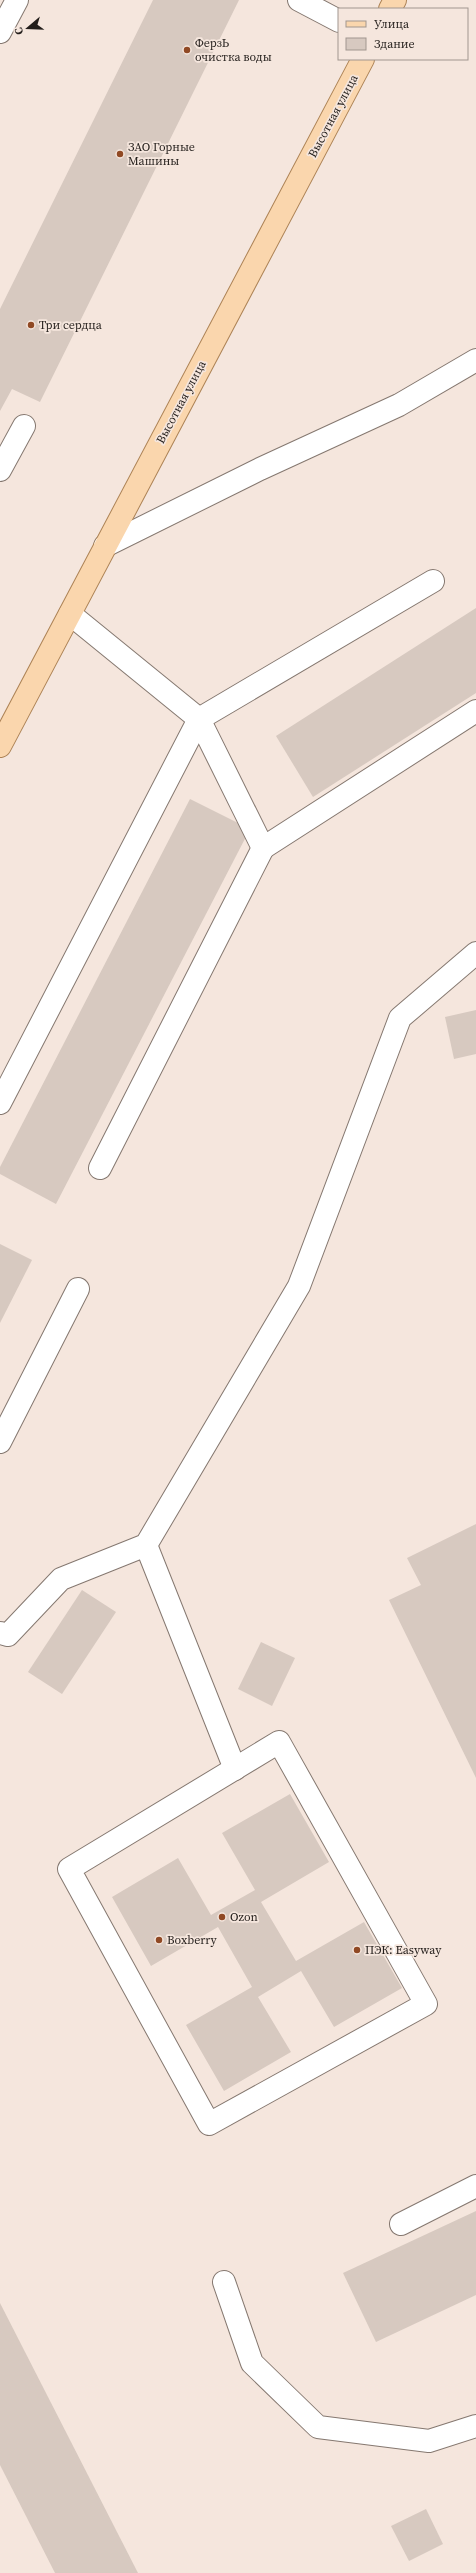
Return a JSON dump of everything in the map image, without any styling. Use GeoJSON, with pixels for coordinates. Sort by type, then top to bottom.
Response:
{"type":"FeatureCollection","features":[{"type":"Feature","properties":{"kind":"main road","name":"Высотная улица"},"geometry":{"type":"LineString","coordinates":[[0,746],[362,60]]}},
{"type":"Feature","properties":{"kind":"lane"},"geometry":{"type":"LineString","coordinates":[[0,32],[16,0]]}},
{"type":"Feature","properties":{"kind":"lane"},"geometry":{"type":"LineString","coordinates":[[299,0],[338,20]]}},
{"type":"Feature","properties":{"kind":"lane"},"geometry":{"type":"LineString","coordinates":[[105,546],[260,469],[399,406],[476,360]]}},
{"type":"Feature","properties":{"kind":"lane"},"geometry":{"type":"LineString","coordinates":[[0,470],[24,426]]}},
{"type":"Feature","properties":{"kind":"lane"},"geometry":{"type":"LineString","coordinates":[[0,1103],[199,719],[433,581]]}},
{"type":"Feature","properties":{"kind":"lane"},"geometry":{"type":"LineString","coordinates":[[70,614],[199,719],[264,848]]}},
{"type":"Feature","properties":{"kind":"lane"},"geometry":{"type":"LineString","coordinates":[[100,1168],[264,848],[476,712]]}},
{"type":"Feature","properties":{"kind":"lane"},"geometry":{"type":"LineString","coordinates":[[0,1633],[8,1635],[61,1579],[146,1545],[299,1286],[400,1018],[476,953]]}},
{"type":"Feature","properties":{"kind":"lane"},"geometry":{"type":"LineString","coordinates":[[0,1442],[78,1289]]}},
{"type":"Feature","properties":{"kind":"lane"},"geometry":{"type":"LineString","coordinates":[[146,1545],[235,1769]]}},
{"type":"Feature","properties":{"kind":"lane"},"geometry":{"type":"LineString","coordinates":[[279,1742],[426,2004],[209,2124],[69,1869],[235,1769],[279,1742]]}},
{"type":"Feature","properties":{"kind":"lane"},"geometry":{"type":"LineString","coordinates":[[401,2224],[476,2186]]}},
{"type":"Feature","properties":{"kind":"lane"},"geometry":{"type":"LineString","coordinates":[[224,2282],[252,2363],[318,2427],[429,2441],[476,2426]]}},
{"type":"Feature","properties":{"kind":"building","name":"ЗАО Горные Машины"},"geometry":{"type":"Polygon","coordinates":[[[153,0],[239,0],[40,402],[12,389],[0,411],[0,309],[153,0]]]}},
{"type":"Feature","properties":{"kind":"building"},"geometry":{"type":"Polygon","coordinates":[[[476,608],[476,693],[313,797],[276,736],[476,608]]]}},
{"type":"Feature","properties":{"kind":"building"},"geometry":{"type":"Polygon","coordinates":[[[190,799],[250,829],[56,1204],[0,1174],[0,1167],[190,799]]]}},
{"type":"Feature","properties":{"kind":"building"},"geometry":{"type":"Polygon","coordinates":[[[476,1010],[476,1054],[454,1059],[445,1017],[476,1010]]]}},
{"type":"Feature","properties":{"kind":"building"},"geometry":{"type":"Polygon","coordinates":[[[0,1244],[32,1260],[0,1323],[0,1244]]]}},
{"type":"Feature","properties":{"kind":"building"},"geometry":{"type":"Polygon","coordinates":[[[476,1524],[476,1778],[389,1600],[421,1585],[407,1558],[476,1524]]]}},
{"type":"Feature","properties":{"kind":"building"},"geometry":{"type":"Polygon","coordinates":[[[82,1590],[116,1612],[62,1694],[28,1672],[82,1590]]]}},
{"type":"Feature","properties":{"kind":"building"},"geometry":{"type":"Polygon","coordinates":[[[261,1642],[295,1658],[272,1706],[238,1689],[261,1642]]]}},
{"type":"Feature","properties":{"kind":"building"},"geometry":{"type":"Polygon","coordinates":[[[290,1794],[329,1862],[261,1902],[296,1961],[364,1922],[402,1988],[334,2027],[301,1971],[258,1997],[291,2052],[224,2091],[186,2025],[252,1987],[218,1927],[151,1966],[112,1897],[178,1858],[211,1915],[255,1890],[222,1833],[290,1794]]]}},
{"type":"Feature","properties":{"kind":"building"},"geometry":{"type":"Polygon","coordinates":[[[476,2211],[476,2295],[376,2342],[343,2273],[476,2211]]]}},
{"type":"Feature","properties":{"kind":"building"},"geometry":{"type":"Polygon","coordinates":[[[0,2303],[138,2573],[55,2573],[0,2465],[0,2303]]]}},
{"type":"Feature","properties":{"kind":"building"},"geometry":{"type":"Polygon","coordinates":[[[426,2509],[443,2544],[409,2561],[391,2526],[426,2509]]]}},
{"type":"Feature","properties":{"kind":"place","name":"ФерзЬ очистка воды"},"geometry":{"type":"Point","coordinates":[187,50]}},
{"type":"Feature","properties":{"kind":"place","name":"ЗАО Горные Машины"},"geometry":{"type":"Point","coordinates":[120,154]}},
{"type":"Feature","properties":{"kind":"place","name":"Три сердца"},"geometry":{"type":"Point","coordinates":[31,325]}},
{"type":"Feature","properties":{"kind":"place","name":"Ozon"},"geometry":{"type":"Point","coordinates":[222,1917]}},
{"type":"Feature","properties":{"kind":"place","name":"Boxberry"},"geometry":{"type":"Point","coordinates":[159,1940]}},
{"type":"Feature","properties":{"kind":"place","name":"ПЭК: Easyway"},"geometry":{"type":"Point","coordinates":[357,1950]}}]}
